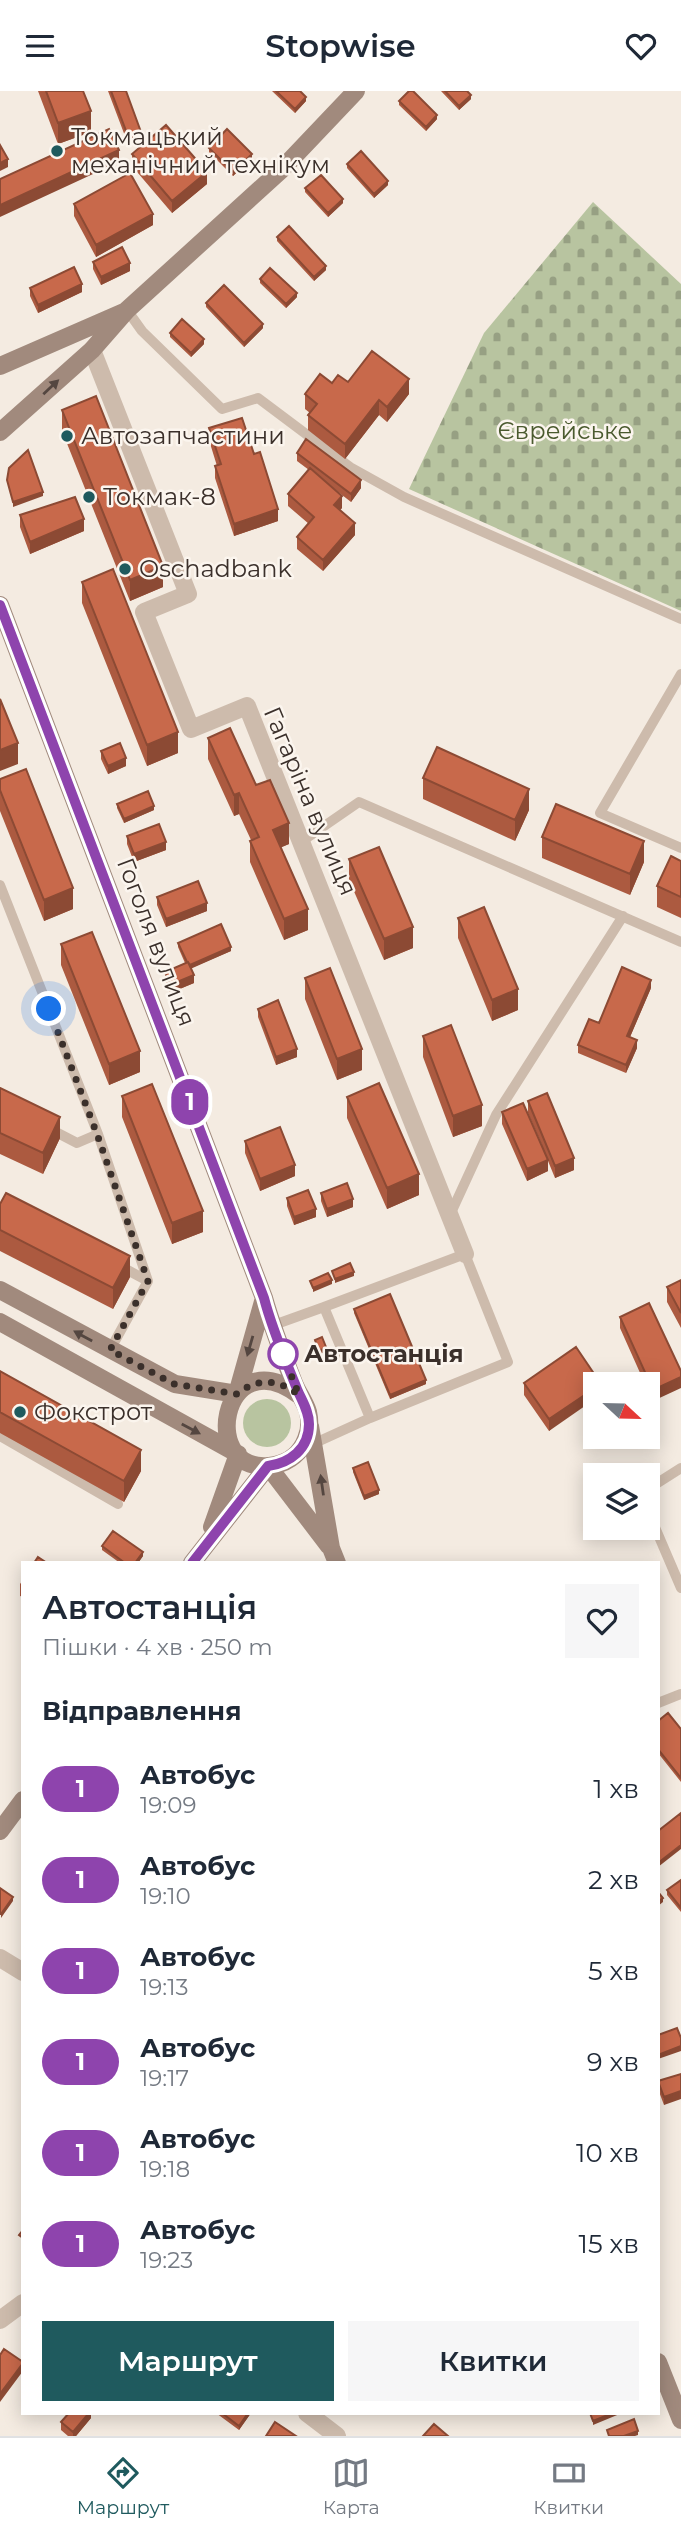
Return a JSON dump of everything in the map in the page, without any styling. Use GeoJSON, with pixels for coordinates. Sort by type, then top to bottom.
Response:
{"type":"FeatureCollection","features":[{"type":"Feature","properties":{"kind":"main road"},"geometry":{"type":"LineString","coordinates":[[0,432],[92,350],[127,310],[281,170],[356,91]]}},
{"type":"Feature","properties":{"kind":"main road"},"geometry":{"type":"LineString","coordinates":[[0,366],[127,310]]}},
{"type":"Feature","properties":{"kind":"main road","name":"Гоголя вулиця"},"geometry":{"type":"LineString","coordinates":[[1,610],[264,1298],[271,1326],[309,1423],[315,1443],[334,1556]]}},
{"type":"Feature","properties":{"kind":"main road"},"geometry":{"type":"LineString","coordinates":[[0,1290],[174,1384],[237,1394],[246,1387],[267,1381],[288,1387],[299,1395]]}},
{"type":"Feature","properties":{"kind":"main road"},"geometry":{"type":"LineString","coordinates":[[238,1454],[231,1445],[225,1424],[226,1413],[237,1394],[264,1298]]}},
{"type":"Feature","properties":{"kind":"main road"},"geometry":{"type":"LineString","coordinates":[[0,1322],[247,1461],[268,1466],[279,1464],[298,1453],[304,1444],[309,1423]]}},
{"type":"Feature","properties":{"kind":"main road"},"geometry":{"type":"LineString","coordinates":[[207,1541],[238,1454]]}},
{"type":"Feature","properties":{"kind":"main road"},"geometry":{"type":"LineString","coordinates":[[193,1561],[268,1466]]}},
{"type":"Feature","properties":{"kind":"main road","name":"Гоголя вулиця"},"geometry":{"type":"LineString","coordinates":[[268,1466],[334,1556]]}},
{"type":"Feature","properties":{"kind":"main road"},"geometry":{"type":"LineString","coordinates":[[0,1831],[21,1803]]}},
{"type":"Feature","properties":{"kind":"main road"},"geometry":{"type":"LineString","coordinates":[[660,2368],[681,2420]]}},
{"type":"Feature","properties":{"kind":"street","name":"Гагаріна вулиця"},"geometry":{"type":"LineString","coordinates":[[92,350],[188,594],[144,612],[191,729],[247,706],[465,1254]]}},
{"type":"Feature","properties":{"kind":"street"},"geometry":{"type":"LineString","coordinates":[[0,1958],[21,1971]]}},
{"type":"Feature","properties":{"kind":"street"},"geometry":{"type":"LineString","coordinates":[[0,2320],[21,2304]]}},
{"type":"Feature","properties":{"kind":"street"},"geometry":{"type":"LineString","coordinates":[[310,2415],[337,2436]]}},
{"type":"Feature","properties":{"kind":"lane"},"geometry":{"type":"LineString","coordinates":[[127,310],[142,331],[222,409],[258,398],[350,467],[404,497],[681,619]]}},
{"type":"Feature","properties":{"kind":"lane"},"geometry":{"type":"LineString","coordinates":[[681,674],[600,813],[681,848]]}},
{"type":"Feature","properties":{"kind":"lane"},"geometry":{"type":"LineString","coordinates":[[301,842],[359,802],[681,941]]}},
{"type":"Feature","properties":{"kind":"lane"},"geometry":{"type":"LineString","coordinates":[[0,885],[97,1134],[148,1281],[110,1350]]}},
{"type":"Feature","properties":{"kind":"lane"},"geometry":{"type":"LineString","coordinates":[[450,1215],[496,1115],[623,916]]}},
{"type":"Feature","properties":{"kind":"lane"},"geometry":{"type":"LineString","coordinates":[[44,1126],[77,1143],[97,1134]]}},
{"type":"Feature","properties":{"kind":"lane"},"geometry":{"type":"LineString","coordinates":[[271,1326],[465,1254],[508,1362],[370,1417],[315,1443]]}},
{"type":"Feature","properties":{"kind":"lane"},"geometry":{"type":"LineString","coordinates":[[112,1262],[148,1281]]}},
{"type":"Feature","properties":{"kind":"lane"},"geometry":{"type":"LineString","coordinates":[[324,1307],[370,1417]]}},
{"type":"Feature","properties":{"kind":"lane"},"geometry":{"type":"LineString","coordinates":[[0,1436],[118,1504]]}},
{"type":"Feature","properties":{"kind":"lane"},"geometry":{"type":"LineString","coordinates":[[660,1481],[681,1468]]}},
{"type":"Feature","properties":{"kind":"lane"},"geometry":{"type":"LineString","coordinates":[[660,1539],[681,1588]]}},
{"type":"Feature","properties":{"kind":"lane"},"geometry":{"type":"LineString","coordinates":[[660,1702],[681,1694]]}},
{"type":"Feature","properties":{"kind":"green space","name":"Єврейське"},"geometry":{"type":"Polygon","coordinates":[[[593,202],[681,284],[681,611],[409,489],[484,333],[593,202]]]}},
{"type":"Feature","properties":{"kind":"green space"},"geometry":{"type":"Polygon","coordinates":[[[267,1399],[284,1406],[291,1423],[284,1440],[267,1447],[250,1440],[243,1423],[250,1406],[267,1399]]]}},
{"type":"Feature","properties":{"kind":"building"},"geometry":{"type":"Polygon","coordinates":[[[46,91],[83,91],[91,111],[58,123],[46,91]]]}},
{"type":"Feature","properties":{"kind":"building"},"geometry":{"type":"Polygon","coordinates":[[[111,91],[126,91],[141,132],[128,136],[111,91]]]}},
{"type":"Feature","properties":{"kind":"building"},"geometry":{"type":"Polygon","coordinates":[[[276,91],[300,91],[306,97],[295,109],[276,91]]]}},
{"type":"Feature","properties":{"kind":"building"},"geometry":{"type":"Polygon","coordinates":[[[409,91],[413,91],[437,115],[426,127],[399,101],[409,91]]]}},
{"type":"Feature","properties":{"kind":"building"},"geometry":{"type":"Polygon","coordinates":[[[445,91],[467,91],[471,95],[459,106],[445,91]]]}},
{"type":"Feature","properties":{"kind":"building"},"geometry":{"type":"Polygon","coordinates":[[[166,125],[207,172],[172,201],[132,154],[166,125]]]}},
{"type":"Feature","properties":{"kind":"building"},"geometry":{"type":"Polygon","coordinates":[[[109,129],[119,150],[0,205],[0,179],[109,129]]]}},
{"type":"Feature","properties":{"kind":"building"},"geometry":{"type":"Polygon","coordinates":[[[227,129],[252,154],[233,172],[209,148],[227,129]]]}},
{"type":"Feature","properties":{"kind":"building"},"geometry":{"type":"Polygon","coordinates":[[[0,145],[8,159],[0,163],[0,145]]]}},
{"type":"Feature","properties":{"kind":"building"},"geometry":{"type":"Polygon","coordinates":[[[361,151],[388,181],[374,194],[347,164],[361,151]]]}},
{"type":"Feature","properties":{"kind":"building"},"geometry":{"type":"Polygon","coordinates":[[[130,173],[153,214],[96,245],[74,204],[130,173]]]}},
{"type":"Feature","properties":{"kind":"building"},"geometry":{"type":"Polygon","coordinates":[[[321,175],[343,199],[328,213],[305,188],[321,175]]]}},
{"type":"Feature","properties":{"kind":"building"},"geometry":{"type":"Polygon","coordinates":[[[289,226],[326,266],[314,277],[277,237],[289,226]]]}},
{"type":"Feature","properties":{"kind":"building"},"geometry":{"type":"Polygon","coordinates":[[[122,247],[130,263],[101,277],[93,262],[122,247]]]}},
{"type":"Feature","properties":{"kind":"building"},"geometry":{"type":"Polygon","coordinates":[[[74,267],[82,284],[38,305],[30,288],[74,267]]]}},
{"type":"Feature","properties":{"kind":"building"},"geometry":{"type":"Polygon","coordinates":[[[270,268],[297,293],[286,304],[260,279],[270,268]]]}},
{"type":"Feature","properties":{"kind":"building"},"geometry":{"type":"Polygon","coordinates":[[[224,285],[263,324],[244,343],[206,303],[224,285]]]}},
{"type":"Feature","properties":{"kind":"building"},"geometry":{"type":"Polygon","coordinates":[[[182,319],[204,339],[191,353],[170,333],[182,319]]]}},
{"type":"Feature","properties":{"kind":"building"},"geometry":{"type":"Polygon","coordinates":[[[372,351],[409,379],[387,407],[379,400],[345,444],[308,415],[317,404],[305,394],[320,374],[332,383],[338,375],[348,382],[372,351]]]}},
{"type":"Feature","properties":{"kind":"building"},"geometry":{"type":"Polygon","coordinates":[[[96,396],[163,566],[130,580],[62,410],[96,396]]]}},
{"type":"Feature","properties":{"kind":"building"},"geometry":{"type":"Polygon","coordinates":[[[242,418],[254,454],[260,452],[278,509],[234,524],[215,466],[221,464],[209,428],[242,418]]]}},
{"type":"Feature","properties":{"kind":"building"},"geometry":{"type":"Polygon","coordinates":[[[306,439],[361,480],[351,494],[297,453],[306,439]]]}},
{"type":"Feature","properties":{"kind":"building"},"geometry":{"type":"Polygon","coordinates":[[[28,450],[43,492],[13,502],[7,480],[9,468],[28,450]]]}},
{"type":"Feature","properties":{"kind":"building"},"geometry":{"type":"Polygon","coordinates":[[[310,468],[342,496],[334,505],[355,523],[323,560],[297,537],[314,517],[288,494],[310,468]]]}},
{"type":"Feature","properties":{"kind":"building"},"geometry":{"type":"Polygon","coordinates":[[[75,497],[84,519],[30,542],[20,515],[75,497]]]}},
{"type":"Feature","properties":{"kind":"building"},"geometry":{"type":"Polygon","coordinates":[[[113,569],[178,732],[147,745],[82,582],[113,569]]]}},
{"type":"Feature","properties":{"kind":"building"},"geometry":{"type":"Polygon","coordinates":[[[0,699],[18,743],[0,750],[0,699]]]}},
{"type":"Feature","properties":{"kind":"building"},"geometry":{"type":"Polygon","coordinates":[[[230,728],[256,785],[270,780],[289,823],[273,830],[308,909],[284,919],[250,841],[259,837],[239,793],[234,795],[208,738],[230,728]]]}},
{"type":"Feature","properties":{"kind":"building"},"geometry":{"type":"Polygon","coordinates":[[[120,743],[126,758],[108,766],[101,751],[120,743]]]}},
{"type":"Feature","properties":{"kind":"building"},"geometry":{"type":"Polygon","coordinates":[[[437,747],[529,789],[515,820],[423,778],[437,747]]]}},
{"type":"Feature","properties":{"kind":"building"},"geometry":{"type":"Polygon","coordinates":[[[26,769],[73,888],[44,900],[0,790],[0,779],[26,769]]]}},
{"type":"Feature","properties":{"kind":"building"},"geometry":{"type":"Polygon","coordinates":[[[148,791],[154,806],[124,819],[117,804],[148,791]]]}},
{"type":"Feature","properties":{"kind":"building"},"geometry":{"type":"Polygon","coordinates":[[[556,804],[644,841],[630,874],[542,837],[556,804]]]}},
{"type":"Feature","properties":{"kind":"building"},"geometry":{"type":"Polygon","coordinates":[[[159,824],[166,842],[134,854],[127,836],[159,824]]]}},
{"type":"Feature","properties":{"kind":"building"},"geometry":{"type":"Polygon","coordinates":[[[379,847],[413,927],[384,939],[349,859],[379,847]]]}},
{"type":"Feature","properties":{"kind":"building"},"geometry":{"type":"Polygon","coordinates":[[[671,856],[681,861],[681,897],[657,886],[671,856]]]}},
{"type":"Feature","properties":{"kind":"building"},"geometry":{"type":"Polygon","coordinates":[[[198,881],[207,903],[166,919],[157,897],[198,881]]]}},
{"type":"Feature","properties":{"kind":"building"},"geometry":{"type":"Polygon","coordinates":[[[484,907],[518,989],[492,1000],[458,918],[484,907]]]}},
{"type":"Feature","properties":{"kind":"building"},"geometry":{"type":"Polygon","coordinates":[[[221,924],[231,947],[190,965],[178,943],[221,924]]]}},
{"type":"Feature","properties":{"kind":"building"},"geometry":{"type":"Polygon","coordinates":[[[92,932],[140,1051],[109,1064],[61,944],[92,932]]]}},
{"type":"Feature","properties":{"kind":"building"},"geometry":{"type":"Polygon","coordinates":[[[188,962],[194,975],[170,985],[165,972],[188,962]]]}},
{"type":"Feature","properties":{"kind":"building"},"geometry":{"type":"Polygon","coordinates":[[[622,967],[651,980],[627,1036],[637,1040],[626,1065],[578,1045],[589,1019],[599,1023],[622,967]]]}},
{"type":"Feature","properties":{"kind":"building"},"geometry":{"type":"Polygon","coordinates":[[[330,968],[362,1049],[337,1059],[305,978],[330,968]]]}},
{"type":"Feature","properties":{"kind":"building"},"geometry":{"type":"Polygon","coordinates":[[[278,1000],[297,1049],[276,1057],[258,1009],[278,1000]]]}},
{"type":"Feature","properties":{"kind":"building"},"geometry":{"type":"Polygon","coordinates":[[[451,1025],[482,1105],[453,1116],[423,1036],[451,1025]]]}},
{"type":"Feature","properties":{"kind":"building"},"geometry":{"type":"Polygon","coordinates":[[[379,1083],[419,1174],[387,1188],[347,1097],[379,1083]]]}},
{"type":"Feature","properties":{"kind":"building"},"geometry":{"type":"Polygon","coordinates":[[[152,1084],[203,1211],[172,1223],[122,1096],[152,1084]]]}},
{"type":"Feature","properties":{"kind":"building"},"geometry":{"type":"Polygon","coordinates":[[[0,1088],[60,1117],[43,1153],[0,1133],[0,1088]]]}},
{"type":"Feature","properties":{"kind":"building"},"geometry":{"type":"Polygon","coordinates":[[[547,1093],[574,1158],[555,1166],[528,1101],[547,1093]]]}},
{"type":"Feature","properties":{"kind":"building"},"geometry":{"type":"Polygon","coordinates":[[[523,1103],[548,1160],[527,1169],[502,1112],[523,1103]]]}},
{"type":"Feature","properties":{"kind":"building"},"geometry":{"type":"Polygon","coordinates":[[[280,1127],[295,1165],[260,1179],[245,1141],[280,1127]]]}},
{"type":"Feature","properties":{"kind":"building"},"geometry":{"type":"Polygon","coordinates":[[[347,1183],[353,1199],[327,1209],[321,1193],[347,1183]]]}},
{"type":"Feature","properties":{"kind":"building"},"geometry":{"type":"Polygon","coordinates":[[[308,1190],[316,1209],[294,1217],[287,1198],[308,1190]]]}},
{"type":"Feature","properties":{"kind":"building"},"geometry":{"type":"Polygon","coordinates":[[[6,1193],[130,1256],[113,1288],[0,1230],[0,1204],[6,1193]]]}},
{"type":"Feature","properties":{"kind":"building"},"geometry":{"type":"Polygon","coordinates":[[[350,1263],[354,1272],[335,1279],[332,1271],[350,1263]]]}},
{"type":"Feature","properties":{"kind":"building"},"geometry":{"type":"Polygon","coordinates":[[[328,1273],[332,1280],[313,1288],[310,1281],[328,1273]]]}},
{"type":"Feature","properties":{"kind":"building"},"geometry":{"type":"Polygon","coordinates":[[[681,1280],[681,1313],[667,1287],[681,1280]]]}},
{"type":"Feature","properties":{"kind":"building"},"geometry":{"type":"Polygon","coordinates":[[[390,1294],[426,1380],[390,1395],[354,1309],[390,1294]]]}},
{"type":"Feature","properties":{"kind":"building"},"geometry":{"type":"Polygon","coordinates":[[[649,1303],[681,1371],[681,1377],[660,1387],[660,1372],[645,1372],[620,1317],[649,1303]]]}},
{"type":"Feature","properties":{"kind":"building"},"geometry":{"type":"Polygon","coordinates":[[[322,1337],[326,1347],[319,1351],[315,1340],[322,1337]]]}},
{"type":"Feature","properties":{"kind":"building"},"geometry":{"type":"Polygon","coordinates":[[[576,1347],[593,1372],[583,1372],[583,1396],[549,1419],[524,1383],[576,1347]]]}},
{"type":"Feature","properties":{"kind":"building"},"geometry":{"type":"Polygon","coordinates":[[[0,1371],[141,1450],[124,1481],[0,1412],[0,1371]]]}},
{"type":"Feature","properties":{"kind":"building"},"geometry":{"type":"Polygon","coordinates":[[[368,1462],[379,1490],[364,1496],[353,1468],[368,1462]]]}},
{"type":"Feature","properties":{"kind":"building"},"geometry":{"type":"Polygon","coordinates":[[[113,1531],[143,1552],[136,1561],[122,1561],[102,1546],[113,1531]]]}},
{"type":"Feature","properties":{"kind":"building"},"geometry":{"type":"Polygon","coordinates":[[[668,1713],[681,1729],[681,1778],[660,1752],[660,1719],[668,1713]]]}},
{"type":"Feature","properties":{"kind":"building"},"geometry":{"type":"Polygon","coordinates":[[[681,1813],[681,1845],[660,1861],[660,1829],[681,1813]]]}},
{"type":"Feature","properties":{"kind":"building"},"geometry":{"type":"Polygon","coordinates":[[[681,1880],[681,1908],[667,1890],[681,1880]]]}},
{"type":"Feature","properties":{"kind":"building"},"geometry":{"type":"Polygon","coordinates":[[[0,1888],[13,1897],[1,1914],[0,1914],[0,1888]]]}},
{"type":"Feature","properties":{"kind":"building"},"geometry":{"type":"Polygon","coordinates":[[[677,2028],[681,2046],[660,2054],[660,2034],[677,2028]]]}},
{"type":"Feature","properties":{"kind":"building"},"geometry":{"type":"Polygon","coordinates":[[[681,2074],[681,2091],[664,2097],[660,2080],[681,2074]]]}},
{"type":"Feature","properties":{"kind":"building"},"geometry":{"type":"Polygon","coordinates":[[[4,2349],[21,2361],[21,2366],[0,2394],[0,2355],[4,2349]]]}},
{"type":"Feature","properties":{"kind":"building"},"geometry":{"type":"Polygon","coordinates":[[[67,2415],[87,2415],[73,2432],[61,2422],[67,2415]]]}},
{"type":"Feature","properties":{"kind":"building"},"geometry":{"type":"Polygon","coordinates":[[[225,2415],[247,2415],[239,2426],[225,2415]]]}},
{"type":"Feature","properties":{"kind":"building"},"geometry":{"type":"Polygon","coordinates":[[[591,2415],[608,2415],[593,2421],[591,2415]]]}},
{"type":"Feature","properties":{"kind":"building"},"geometry":{"type":"Polygon","coordinates":[[[634,2419],[638,2431],[624,2436],[609,2436],[607,2430],[634,2419]]]}},
{"type":"Feature","properties":{"kind":"building"},"geometry":{"type":"Polygon","coordinates":[[[275,2422],[296,2436],[266,2436],[275,2422]]]}},
{"type":"Feature","properties":{"kind":"building"},"geometry":{"type":"Polygon","coordinates":[[[434,2424],[448,2436],[423,2436],[434,2424]]]}},
{"type":"Feature","properties":{"kind":"bus line","name":"1"},"geometry":{"type":"LineString","coordinates":[[0,605],[264,1298],[271,1326],[308,1412],[308,1434],[298,1453],[289,1460],[268,1466],[193,1561]]}},
{"type":"Feature","properties":{"kind":"place","name":"Токмацький механічний технікум"},"geometry":{"type":"Point","coordinates":[57,151]}},
{"type":"Feature","properties":{"kind":"place","name":"Автозапчастини"},"geometry":{"type":"Point","coordinates":[67,436]}},
{"type":"Feature","properties":{"kind":"place","name":"Токмак-8"},"geometry":{"type":"Point","coordinates":[89,497]}},
{"type":"Feature","properties":{"kind":"place","name":"Oschadbank"},"geometry":{"type":"Point","coordinates":[125,569]}},
{"type":"Feature","properties":{"kind":"place","name":"Автостанція"},"geometry":{"type":"Point","coordinates":[283,1354]}},
{"type":"Feature","properties":{"kind":"place","name":"Фокстрот"},"geometry":{"type":"Point","coordinates":[20,1412]}},
{"type":"Feature","properties":{"kind":"route"},"geometry":{"type":"LineString","coordinates":[[49,1009],[97,1134],[148,1281],[110,1350],[174,1384],[237,1394],[246,1387],[267,1381],[278,1382],[299,1395],[281,1349],[283,1354]]}}]}
